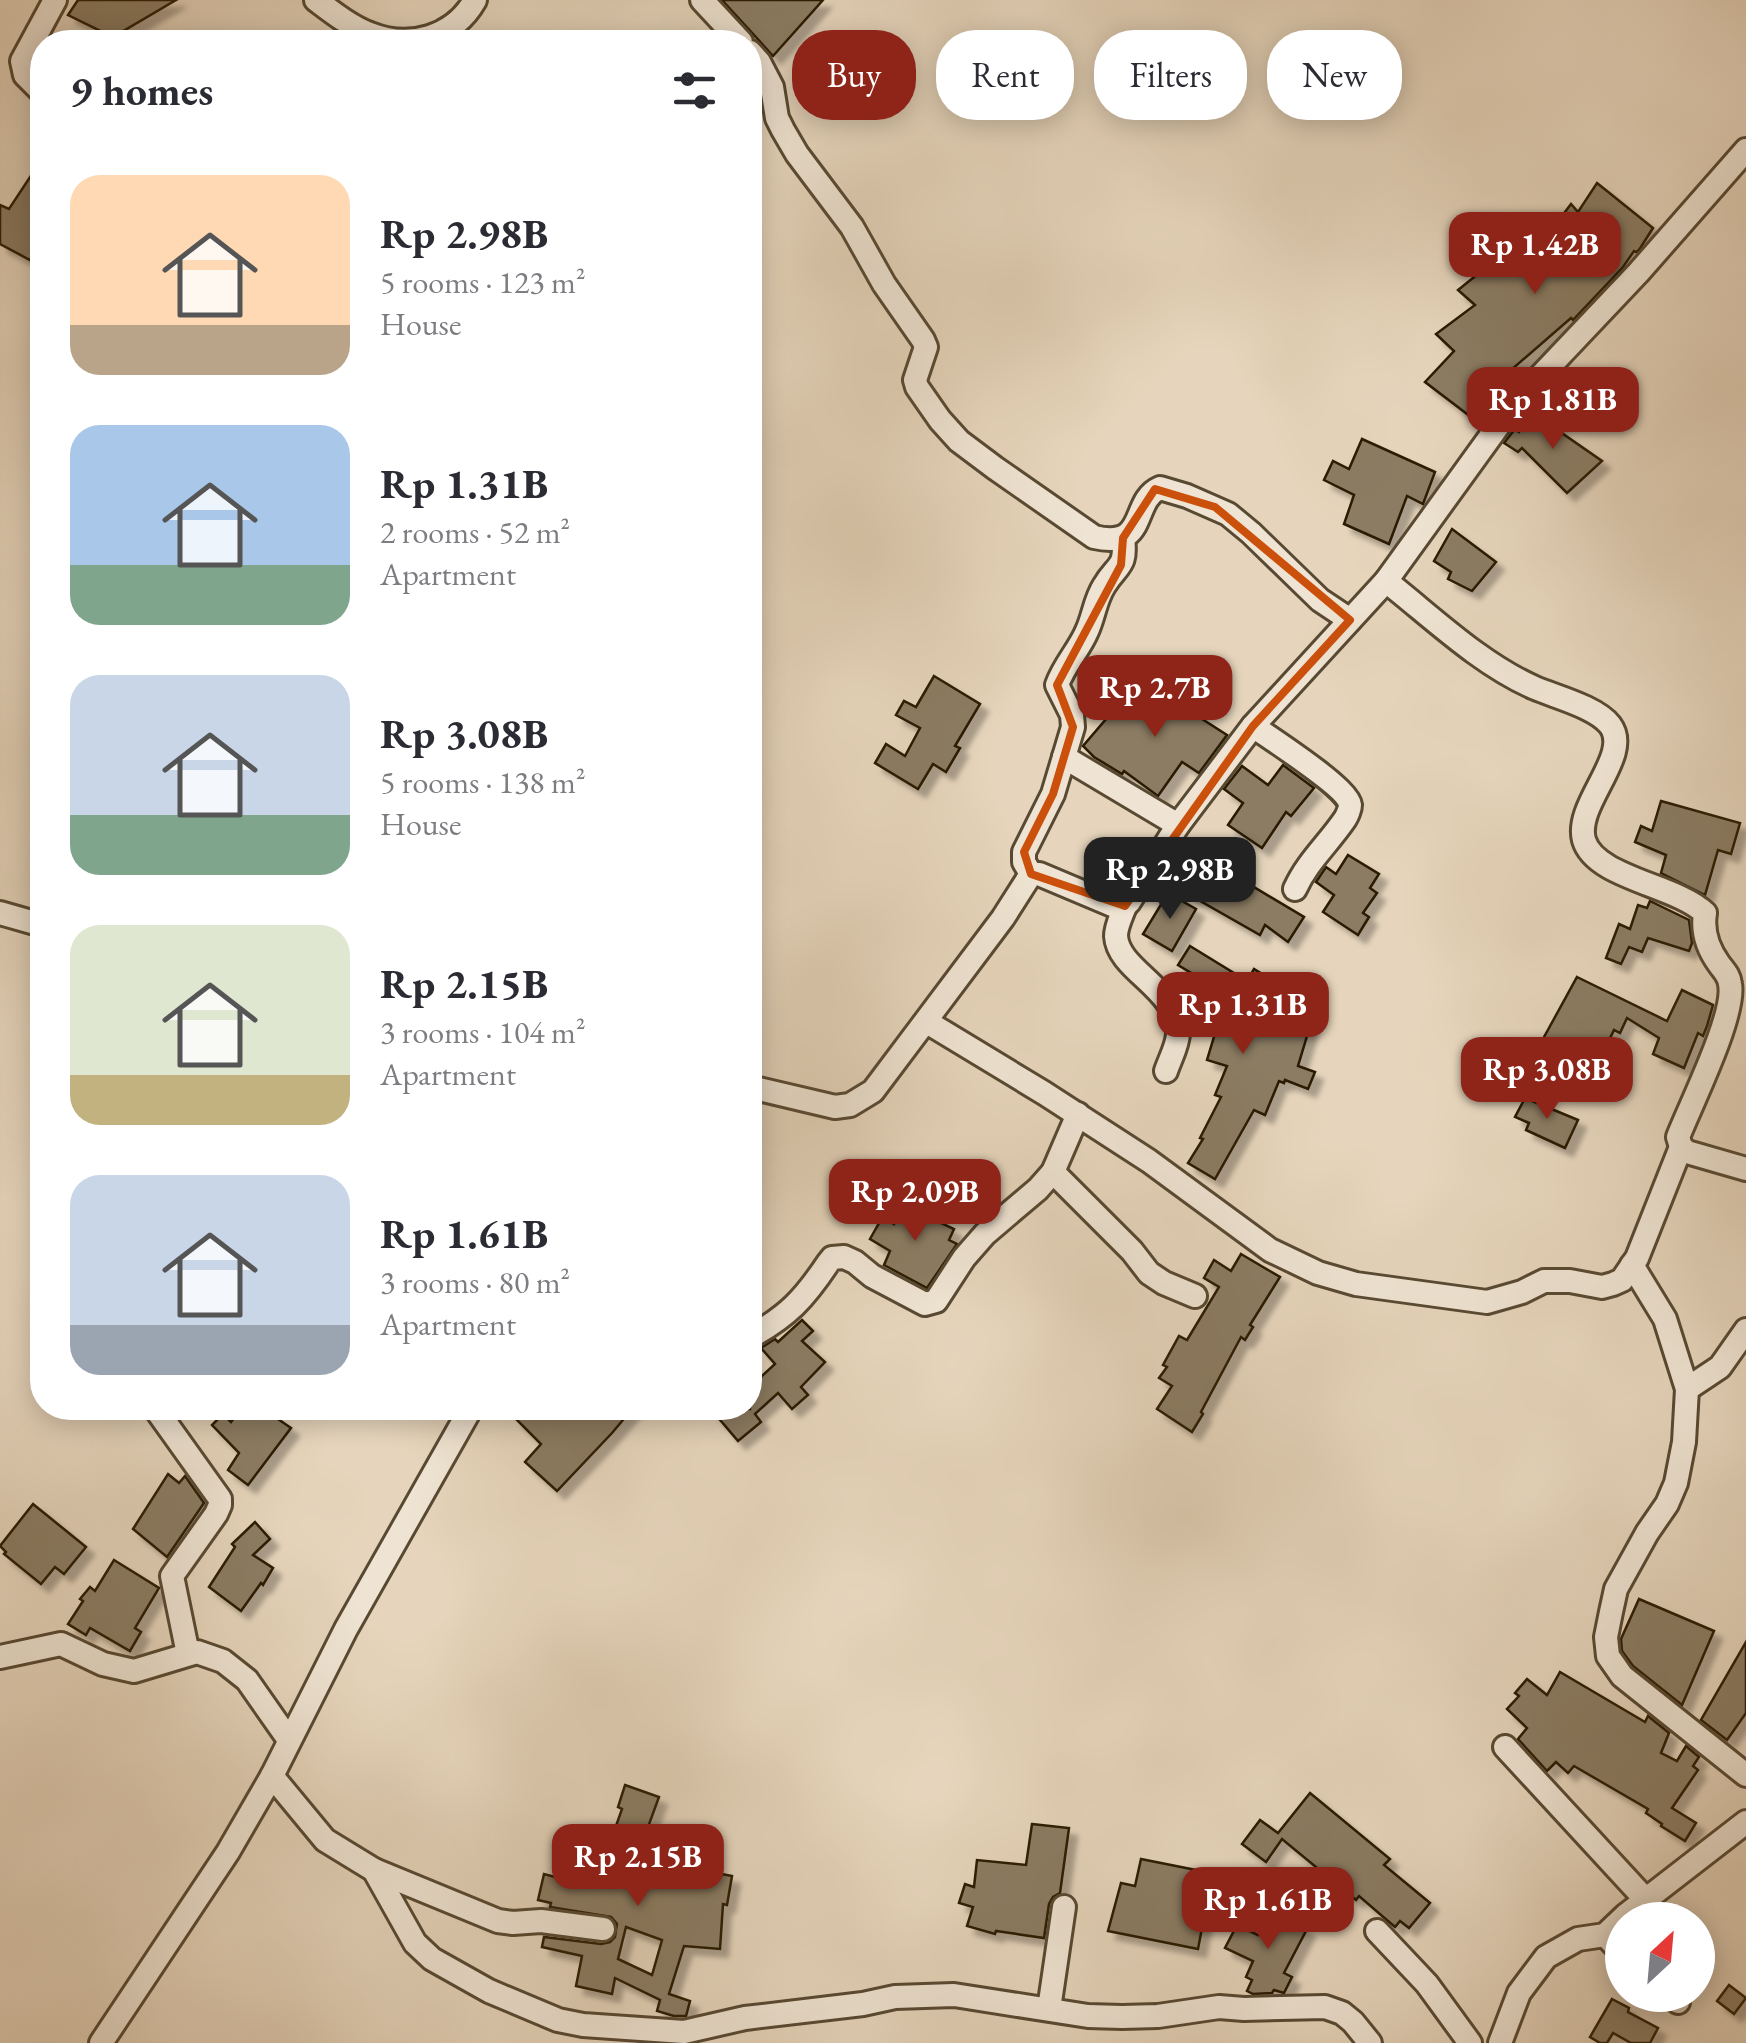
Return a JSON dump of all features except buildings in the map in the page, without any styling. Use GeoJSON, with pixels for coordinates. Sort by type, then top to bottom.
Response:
{"type":"FeatureCollection","features":[{"type":"Feature","properties":{"kind":"street"},"geometry":{"type":"LineString","coordinates":[[39,30],[55,0]]}},
{"type":"Feature","properties":{"kind":"street"},"geometry":{"type":"LineString","coordinates":[[316,0],[358,30]]}},
{"type":"Feature","properties":{"kind":"street"},"geometry":{"type":"LineString","coordinates":[[444,30],[460,21],[475,0]]}},
{"type":"Feature","properties":{"kind":"street"},"geometry":{"type":"LineString","coordinates":[[702,0],[730,30]]}},
{"type":"Feature","properties":{"kind":"street"},"geometry":{"type":"LineString","coordinates":[[30,46],[22,61],[30,80]]}},
{"type":"Feature","properties":{"kind":"street"},"geometry":{"type":"LineString","coordinates":[[762,68],[772,87],[782,130],[852,227],[884,284],[923,340],[926,347],[915,380],[917,387],[959,441],[1094,537],[1112,541],[1123,538],[1155,489],[1160,488],[1228,514],[1320,600],[1350,620]]}},
{"type":"Feature","properties":{"kind":"street"},"geometry":{"type":"LineString","coordinates":[[1166,1071],[1178,1036],[1176,1022],[1161,992],[1120,951],[1117,927],[1125,906],[1178,825],[1253,726],[1386,581],[1514,404],[1638,274],[1746,150]]}},
{"type":"Feature","properties":{"kind":"street"},"geometry":{"type":"LineString","coordinates":[[1746,158],[1746,186]]}},
{"type":"Feature","properties":{"kind":"street"},"geometry":{"type":"LineString","coordinates":[[1031,874],[1024,862],[1024,852],[1054,794],[1073,726],[1072,715],[1056,685],[1084,637],[1104,586],[1121,565],[1125,554],[1123,538]]}},
{"type":"Feature","properties":{"kind":"street"},"geometry":{"type":"LineString","coordinates":[[926,1022],[1149,1161],[1270,1250],[1318,1273],[1356,1284],[1487,1302],[1544,1281],[1570,1280],[1602,1287],[1622,1280],[1658,1208],[1681,1146],[1678,1137],[1728,1012],[1729,977],[1707,946],[1705,914],[1695,904],[1607,866],[1584,842],[1586,812],[1614,753],[1614,731],[1608,721],[1512,677],[1386,581]]}},
{"type":"Feature","properties":{"kind":"street"},"geometry":{"type":"LineString","coordinates":[[1253,726],[1333,784],[1350,806],[1347,816],[1309,863],[1295,889]]}},
{"type":"Feature","properties":{"kind":"street"},"geometry":{"type":"LineString","coordinates":[[1064,757],[1178,825]]}},
{"type":"Feature","properties":{"kind":"street"},"geometry":{"type":"LineString","coordinates":[[1031,874],[1040,874],[1115,906],[1125,906]]}},
{"type":"Feature","properties":{"kind":"street"},"geometry":{"type":"LineString","coordinates":[[762,1090],[835,1107],[862,1099],[881,1083],[1031,874]]}},
{"type":"Feature","properties":{"kind":"street"},"geometry":{"type":"LineString","coordinates":[[0,913],[30,922]]}},
{"type":"Feature","properties":{"kind":"street"},"geometry":{"type":"LineString","coordinates":[[762,1330],[800,1302],[832,1258],[839,1256],[856,1262],[872,1276],[925,1304],[932,1303],[985,1234],[1053,1172],[1078,1114]]}},
{"type":"Feature","properties":{"kind":"street"},"geometry":{"type":"LineString","coordinates":[[1681,1146],[1703,1158],[1746,1169]]}},
{"type":"Feature","properties":{"kind":"street"},"geometry":{"type":"LineString","coordinates":[[1053,1172],[1149,1273],[1194,1296]]}},
{"type":"Feature","properties":{"kind":"street"},"geometry":{"type":"LineString","coordinates":[[1632,1265],[1665,1319],[1688,1389],[1676,1483],[1616,1589],[1606,1637],[1608,1656],[1622,1676],[1746,1776]]}},
{"type":"Feature","properties":{"kind":"street"},"geometry":{"type":"LineString","coordinates":[[1688,1389],[1720,1366],[1746,1330]]}},
{"type":"Feature","properties":{"kind":"street"},"geometry":{"type":"LineString","coordinates":[[163,1420],[220,1499],[216,1514],[172,1576],[188,1654]]}},
{"type":"Feature","properties":{"kind":"street"},"geometry":{"type":"LineString","coordinates":[[101,2043],[228,1852],[272,1776],[346,1629],[464,1420]]}},
{"type":"Feature","properties":{"kind":"street"},"geometry":{"type":"LineString","coordinates":[[0,1658],[61,1644],[103,1664],[134,1671],[197,1652],[223,1661],[246,1680],[289,1740]]}},
{"type":"Feature","properties":{"kind":"street"},"geometry":{"type":"LineString","coordinates":[[1505,1747],[1646,1900]]}},
{"type":"Feature","properties":{"kind":"street"},"geometry":{"type":"LineString","coordinates":[[272,1776],[324,1840],[374,1870],[498,1921],[541,1921],[603,1929]]}},
{"type":"Feature","properties":{"kind":"street"},"geometry":{"type":"LineString","coordinates":[[1644,1902],[1742,1832]]}},
{"type":"Feature","properties":{"kind":"street"},"geometry":{"type":"LineString","coordinates":[[374,1870],[415,1943],[432,1959],[488,1990],[558,2020],[583,2025],[684,2032],[746,2018],[911,1994],[954,1994],[1088,2016],[1158,2016],[1220,2007],[1325,2007],[1342,2013],[1370,2043]]}},
{"type":"Feature","properties":{"kind":"street"},"geometry":{"type":"LineString","coordinates":[[1049,2009],[1064,1907]]}},
{"type":"Feature","properties":{"kind":"street"},"geometry":{"type":"LineString","coordinates":[[1377,1932],[1427,1984],[1470,2043]]}},
{"type":"Feature","properties":{"kind":"street"},"geometry":{"type":"LineString","coordinates":[[1509,2039],[1519,1993],[1546,1957],[1578,1938],[1605,1935]]}},
{"type":"Feature","properties":{"kind":"highlighted area"},"geometry":{"type":"Polygon","coordinates":[[[1155,489],[1215,507],[1350,620],[1253,726],[1125,906],[1031,874],[1024,852],[1053,794],[1073,727],[1057,685],[1121,565],[1123,538],[1155,489]]]}}]}
